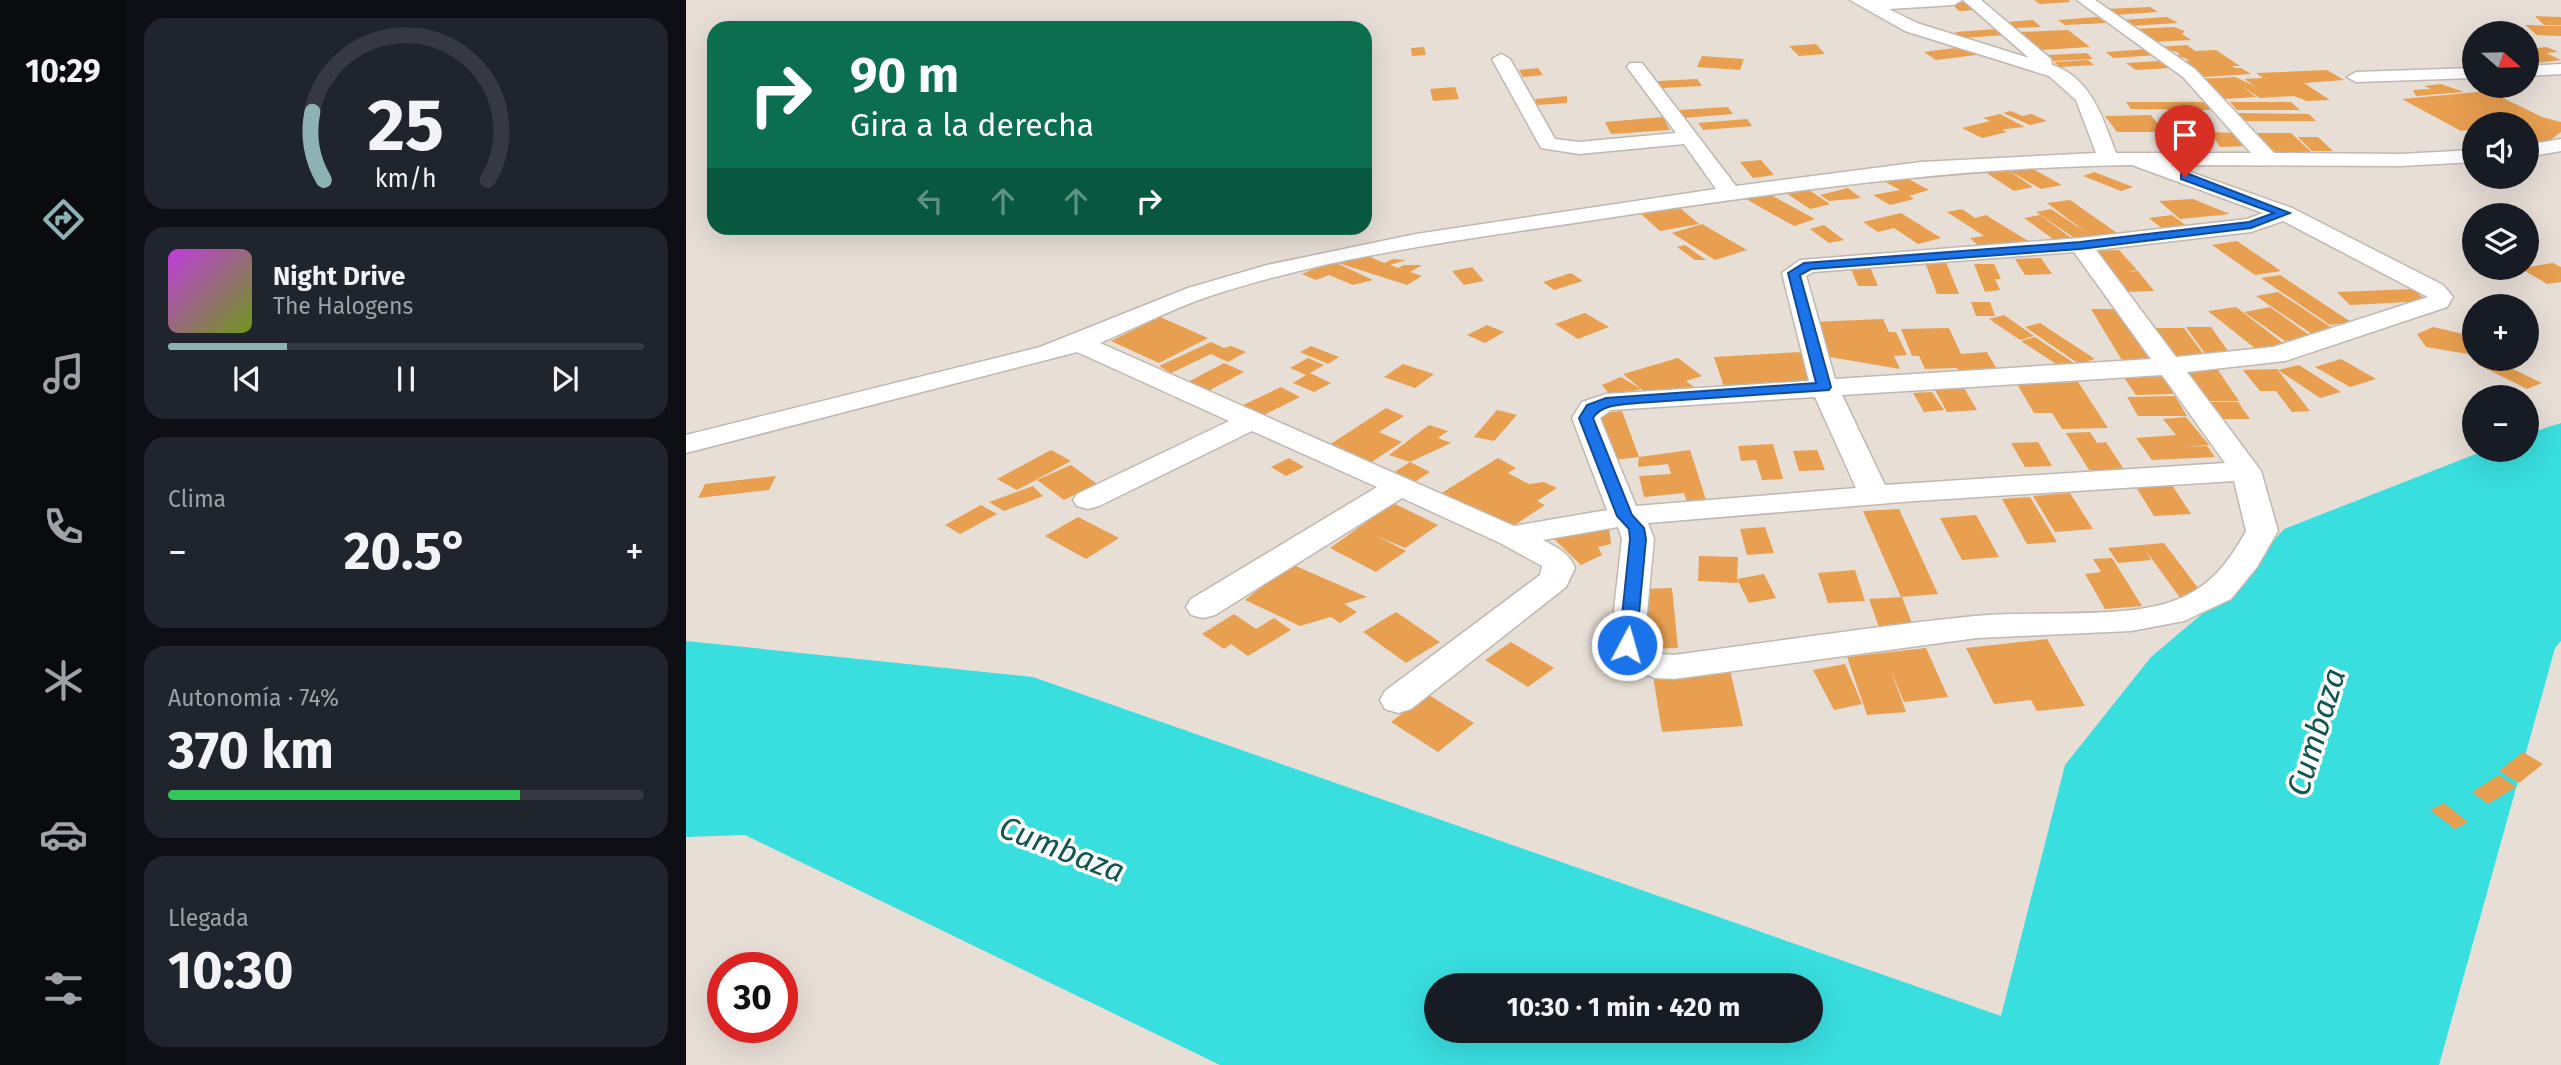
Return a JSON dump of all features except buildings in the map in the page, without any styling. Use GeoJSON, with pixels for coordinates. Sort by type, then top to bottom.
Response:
{"type":"FeatureCollection","features":[{"type":"Feature","properties":{"kind":"street"},"geometry":{"type":"LineString","coordinates":[[1864,3],[1954,0]]}},
{"type":"Feature","properties":{"kind":"street"},"geometry":{"type":"LineString","coordinates":[[1971,0],[2085,98],[2108,158]]}},
{"type":"Feature","properties":{"kind":"street"},"geometry":{"type":"LineString","coordinates":[[2085,0],[2189,73],[2269,159]]}},
{"type":"Feature","properties":{"kind":"street"},"geometry":{"type":"LineString","coordinates":[[1864,3],[1911,27],[2055,72]]}},
{"type":"Feature","properties":{"kind":"street"},"geometry":{"type":"LineString","coordinates":[[1501,59],[1548,144],[1579,148],[1689,138]]}},
{"type":"Feature","properties":{"kind":"street"},"geometry":{"type":"LineString","coordinates":[[1636,67],[1729,191]]}},
{"type":"Feature","properties":{"kind":"street"},"geometry":{"type":"LineString","coordinates":[[2539,70],[2561,69]]}},
{"type":"Feature","properties":{"kind":"street"},"geometry":{"type":"LineString","coordinates":[[2356,77],[2462,73]]}},
{"type":"Feature","properties":{"kind":"street"},"geometry":{"type":"LineString","coordinates":[[2539,148],[2561,145]]}},
{"type":"Feature","properties":{"kind":"street"},"geometry":{"type":"LineString","coordinates":[[686,444],[1080,344],[1137,316],[1214,286],[1311,262],[1422,240],[1729,191],[1958,165],[2108,158],[2462,156]]}},
{"type":"Feature","properties":{"kind":"street"},"geometry":{"type":"LineString","coordinates":[[2080,245],[2171,366],[2201,414],[2246,471],[2262,531],[2246,560],[2218,592],[2184,610],[2131,620],[1977,627],[1674,667],[1655,666],[1633,657],[1627,645],[1638,539],[1636,528],[1625,516],[1586,418],[1592,408],[1606,402],[1637,399],[2171,366],[2276,355],[2438,302],[2441,297],[2434,290],[2284,213],[2136,159]]}},
{"type":"Feature","properties":{"kind":"street"},"geometry":{"type":"LineString","coordinates":[[1874,495],[1824,387],[1795,279],[1794,273],[1798,270],[1808,265],[2080,245],[2251,225],[2284,213]]}},
{"type":"Feature","properties":{"kind":"street"},"geometry":{"type":"LineString","coordinates":[[1080,344],[1511,536],[1556,560],[1559,568],[1554,580],[1398,700]]}},
{"type":"Feature","properties":{"kind":"street"},"geometry":{"type":"LineString","coordinates":[[1088,500],[1250,421]]}},
{"type":"Feature","properties":{"kind":"street"},"geometry":{"type":"LineString","coordinates":[[1511,536],[1625,516],[1874,495],[2246,471]]}},
{"type":"Feature","properties":{"kind":"street"},"geometry":{"type":"LineString","coordinates":[[1203,607],[1399,487]]}},
{"type":"Feature","properties":{"kind":"water","name":"Cumbaza"},"geometry":{"type":"Polygon","coordinates":[[[2561,423],[2561,641],[2555,648],[2439,1065],[1220,1065],[745,835],[686,837],[686,641],[1033,677],[2001,1016],[2065,765],[2151,657],[2228,592],[2284,529],[2462,459],[2462,462],[2539,462],[2539,430],[2561,423]]]}},
{"type":"Feature","properties":{"kind":"route"},"geometry":{"type":"LineString","coordinates":[[1627,645],[1638,539],[1636,528],[1625,516],[1586,418],[1592,408],[1606,402],[1637,399],[1824,387],[1794,273],[1808,265],[2080,245],[2251,225],[2284,213],[2185,177]]}}]}
